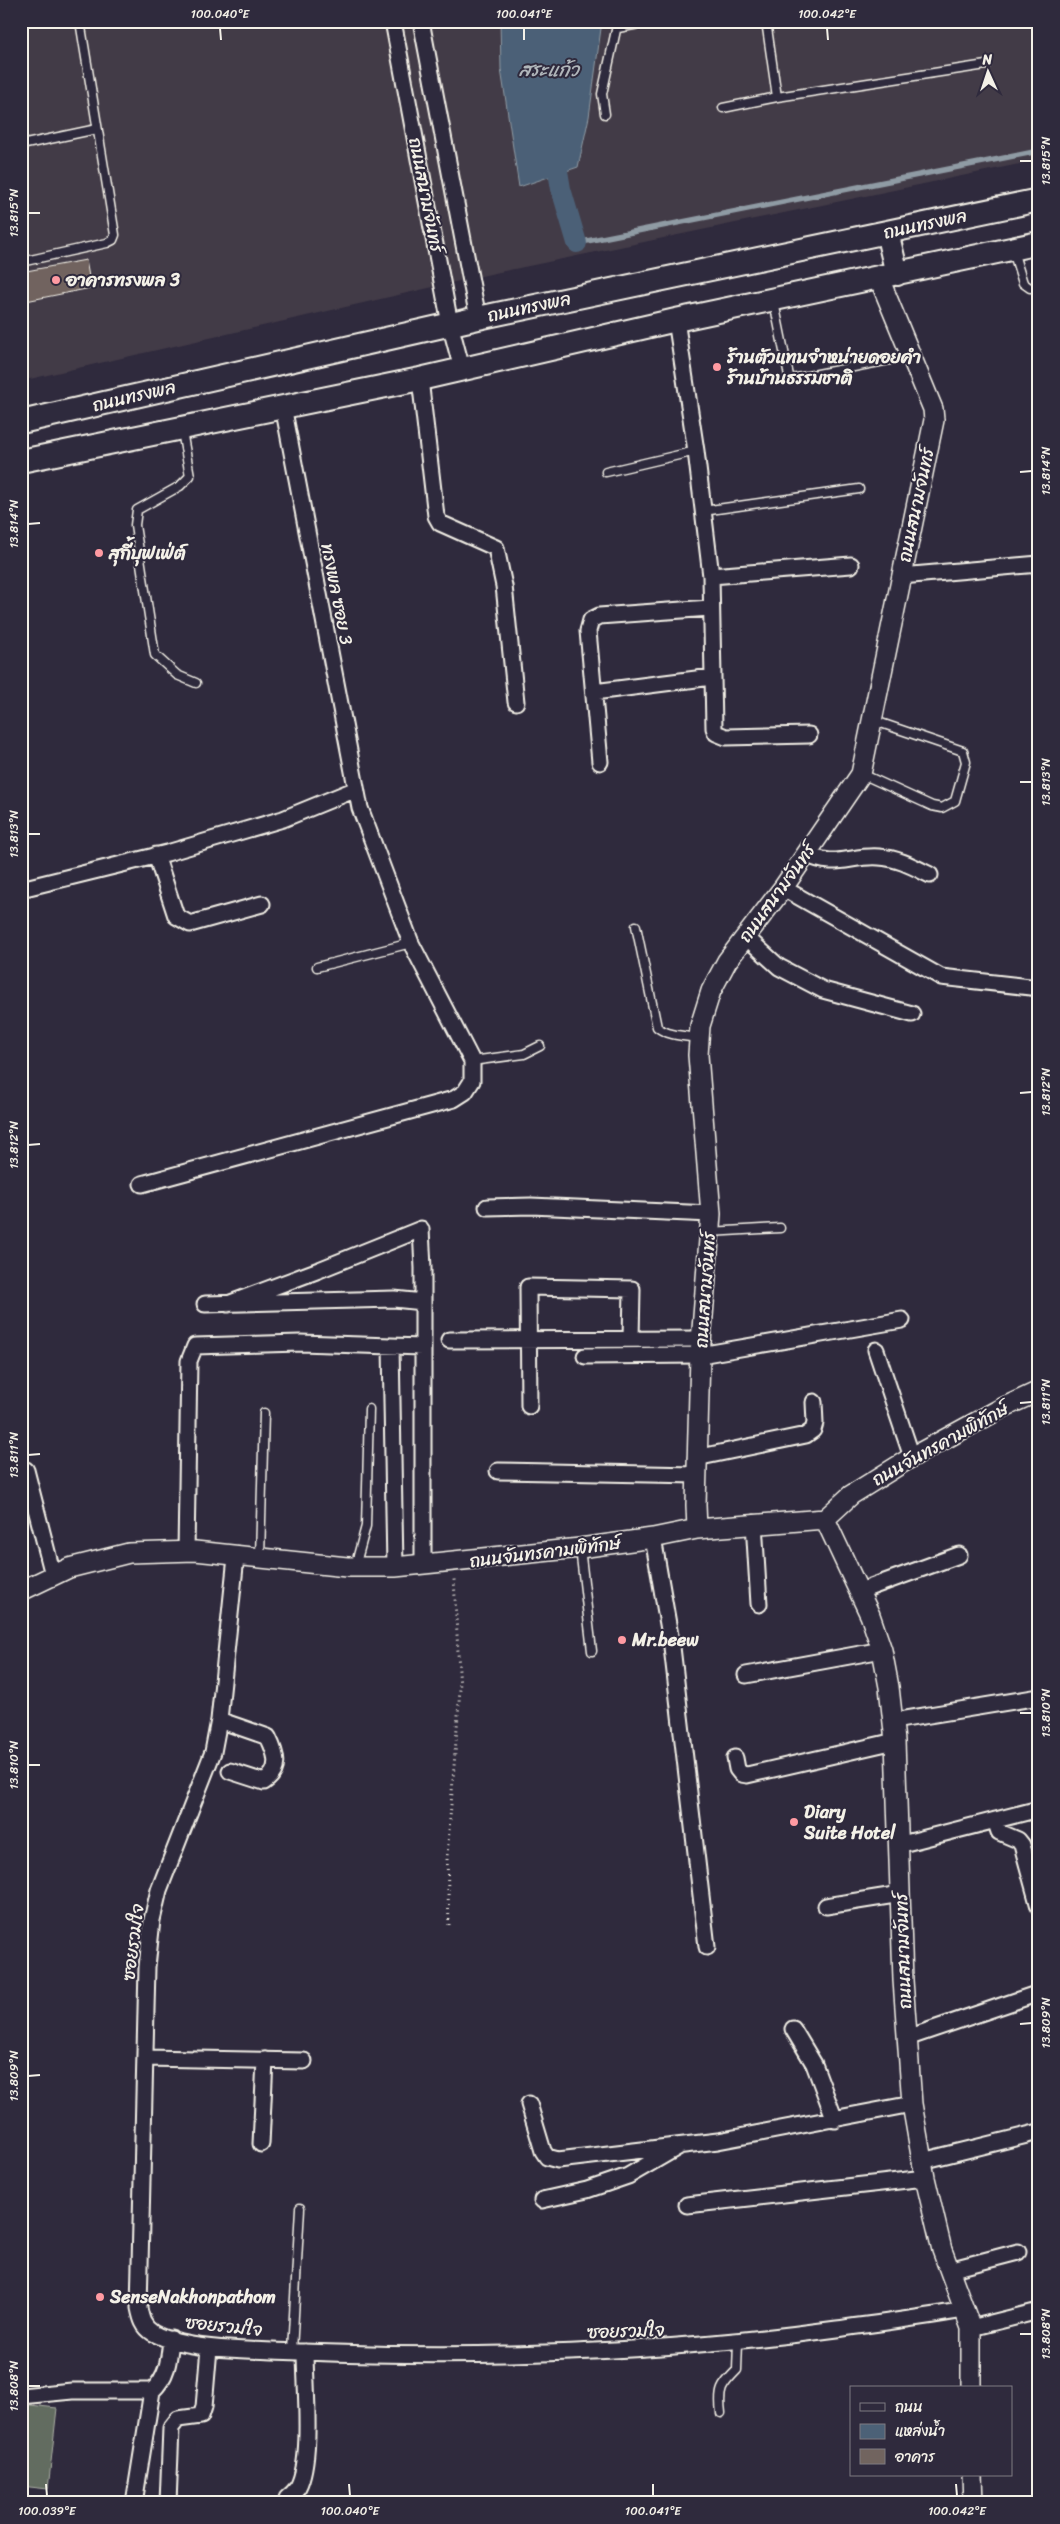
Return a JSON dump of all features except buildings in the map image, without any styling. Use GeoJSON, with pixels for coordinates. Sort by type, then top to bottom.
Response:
{"type":"FeatureCollection","features":[{"type":"Feature","properties":{"kind":"main road","name":"ถนนทรงพล"},"geometry":{"type":"LineString","coordinates":[[21,422],[450,324],[1039,200]]}},
{"type":"Feature","properties":{"kind":"main road"},"geometry":{"type":"LineString","coordinates":[[887,232],[888,276]]}},
{"type":"Feature","properties":{"kind":"main road"},"geometry":{"type":"LineString","coordinates":[[21,461],[420,379],[676,320],[1039,243]]}},
{"type":"Feature","properties":{"kind":"street","name":"ถนนสนามจันทร์"},"geometry":{"type":"LineString","coordinates":[[393,21],[450,324],[462,369]]}},
{"type":"Feature","properties":{"kind":"street","name":"ถนนสนามจันทร์"},"geometry":{"type":"LineString","coordinates":[[420,21],[478,318]]}},
{"type":"Feature","properties":{"kind":"street","name":"ถนนสนามจันทร์"},"geometry":{"type":"LineString","coordinates":[[698,1529],[696,1467],[700,1347],[710,1223],[699,1038],[700,1026],[711,991],[727,961],[783,888],[861,774],[900,576],[934,420],[933,409],[910,356],[888,276]]}},
{"type":"Feature","properties":{"kind":"street"},"geometry":{"type":"LineString","coordinates":[[676,320],[696,451],[711,576],[710,608],[714,728],[716,733],[726,737],[809,735]]}},
{"type":"Feature","properties":{"kind":"street"},"geometry":{"type":"LineString","coordinates":[[420,379],[436,516],[440,523],[492,545],[498,553],[504,586],[516,702]]}},
{"type":"Feature","properties":{"kind":"street","name":"ทรงพล ซอย 3"},"geometry":{"type":"LineString","coordinates":[[283,406],[354,790],[411,943],[472,1061]]}},
{"type":"Feature","properties":{"kind":"street"},"geometry":{"type":"LineString","coordinates":[[900,576],[1039,564]]}},
{"type":"Feature","properties":{"kind":"street"},"geometry":{"type":"LineString","coordinates":[[711,576],[851,565]]}},
{"type":"Feature","properties":{"kind":"street"},"geometry":{"type":"LineString","coordinates":[[600,762],[588,624],[594,617],[710,608]]}},
{"type":"Feature","properties":{"kind":"street"},"geometry":{"type":"LineString","coordinates":[[594,692],[712,677]]}},
{"type":"Feature","properties":{"kind":"street"},"geometry":{"type":"LineString","coordinates":[[21,889],[156,855],[283,819],[354,790]]}},
{"type":"Feature","properties":{"kind":"street"},"geometry":{"type":"LineString","coordinates":[[806,854],[820,861],[830,862],[878,857],[894,859],[930,875]]}},
{"type":"Feature","properties":{"kind":"street"},"geometry":{"type":"LineString","coordinates":[[156,855],[176,916],[181,920],[190,924],[262,904]]}},
{"type":"Feature","properties":{"kind":"street"},"geometry":{"type":"LineString","coordinates":[[783,888],[941,977],[1039,988]]}},
{"type":"Feature","properties":{"kind":"street"},"geometry":{"type":"LineString","coordinates":[[746,937],[779,967],[823,990],[857,1001],[912,1014]]}},
{"type":"Feature","properties":{"kind":"street"},"geometry":{"type":"LineString","coordinates":[[142,1184],[454,1099],[465,1092],[472,1081],[472,1061]]}},
{"type":"Feature","properties":{"kind":"street"},"geometry":{"type":"LineString","coordinates":[[487,1207],[540,1206],[710,1223]]}},
{"type":"Feature","properties":{"kind":"street"},"geometry":{"type":"LineString","coordinates":[[228,1304],[420,1229],[423,1302],[423,1565]]}},
{"type":"Feature","properties":{"kind":"street"},"geometry":{"type":"LineString","coordinates":[[529,1406],[528,1287],[632,1289],[631,1339]]}},
{"type":"Feature","properties":{"kind":"street"},"geometry":{"type":"LineString","coordinates":[[206,1304],[394,1299],[423,1302]]}},
{"type":"Feature","properties":{"kind":"street"},"geometry":{"type":"LineString","coordinates":[[585,1356],[700,1347],[902,1320]]}},
{"type":"Feature","properties":{"kind":"street"},"geometry":{"type":"LineString","coordinates":[[448,1340],[631,1339],[700,1347]]}},
{"type":"Feature","properties":{"kind":"street"},"geometry":{"type":"LineString","coordinates":[[186,1552],[189,1361],[195,1346],[300,1343],[422,1347]]}},
{"type":"Feature","properties":{"kind":"street"},"geometry":{"type":"LineString","coordinates":[[391,1346],[395,1567]]}},
{"type":"Feature","properties":{"kind":"street"},"geometry":{"type":"LineString","coordinates":[[876,1350],[912,1457]]}},
{"type":"Feature","properties":{"kind":"street","name":"ถนนจันทรคามพิทักษ์"},"geometry":{"type":"LineString","coordinates":[[21,1590],[68,1568],[129,1553],[186,1552],[356,1567],[395,1567],[580,1548],[653,1538],[698,1529],[825,1519],[851,1495],[912,1457],[1000,1409],[1039,1391]]}},
{"type":"Feature","properties":{"kind":"street"},"geometry":{"type":"LineString","coordinates":[[498,1471],[696,1467],[806,1435],[813,1430],[815,1423],[814,1402]]}},
{"type":"Feature","properties":{"kind":"street"},"geometry":{"type":"LineString","coordinates":[[26,1470],[53,1575]]}},
{"type":"Feature","properties":{"kind":"street","name":"ถนนสนามจันทร์"},"geometry":{"type":"LineString","coordinates":[[825,1519],[860,1591],[882,1650],[893,1721],[907,2038],[912,2104],[924,2170],[949,2270],[970,2328],[971,2386]]}},
{"type":"Feature","properties":{"kind":"street"},"geometry":{"type":"LineString","coordinates":[[754,1524],[759,1604]]}},
{"type":"Feature","properties":{"kind":"street"},"geometry":{"type":"LineString","coordinates":[[653,1538],[672,1647],[707,1947]]}},
{"type":"Feature","properties":{"kind":"street"},"geometry":{"type":"LineString","coordinates":[[860,1591],[960,1555]]}},
{"type":"Feature","properties":{"kind":"street","name":"ซอยรวมใจ"},"geometry":{"type":"LineString","coordinates":[[236,1557],[219,1720],[212,1752],[159,1890],[154,1912],[147,1967],[139,2308],[141,2320],[150,2332],[209,2348],[393,2356],[500,2354],[666,2349],[738,2342],[911,2320],[963,2310]]}},
{"type":"Feature","properties":{"kind":"street"},"geometry":{"type":"LineString","coordinates":[[746,1675],[882,1650]]}},
{"type":"Feature","properties":{"kind":"street"},"geometry":{"type":"LineString","coordinates":[[893,1721],[1039,1697]]}},
{"type":"Feature","properties":{"kind":"street"},"geometry":{"type":"LineString","coordinates":[[219,1720],[268,1737],[274,1749],[277,1764],[273,1776],[264,1782],[230,1771]]}},
{"type":"Feature","properties":{"kind":"street"},"geometry":{"type":"LineString","coordinates":[[735,1758],[737,1769],[741,1774],[747,1775],[894,1740]]}},
{"type":"Feature","properties":{"kind":"street"},"geometry":{"type":"LineString","coordinates":[[898,1845],[1039,1809]]}},
{"type":"Feature","properties":{"kind":"street"},"geometry":{"type":"LineString","coordinates":[[995,1820],[1000,1832],[1018,1840],[1022,1845],[1039,1907]]}},
{"type":"Feature","properties":{"kind":"street"},"geometry":{"type":"LineString","coordinates":[[826,1906],[901,1894]]}},
{"type":"Feature","properties":{"kind":"street"},"geometry":{"type":"LineString","coordinates":[[907,2038],[1039,1993]]}},
{"type":"Feature","properties":{"kind":"street"},"geometry":{"type":"LineString","coordinates":[[794,2029],[814,2064],[835,2120]]}},
{"type":"Feature","properties":{"kind":"street"},"geometry":{"type":"LineString","coordinates":[[145,2058],[304,2061]]}},
{"type":"Feature","properties":{"kind":"street"},"geometry":{"type":"LineString","coordinates":[[261,2144],[265,2060]]}},
{"type":"Feature","properties":{"kind":"street"},"geometry":{"type":"LineString","coordinates":[[529,2104],[543,2151],[548,2157],[558,2160],[682,2145],[835,2120],[912,2104]]}},
{"type":"Feature","properties":{"kind":"street"},"geometry":{"type":"LineString","coordinates":[[687,2205],[924,2170],[1039,2132]]}},
{"type":"Feature","properties":{"kind":"street"},"geometry":{"type":"LineString","coordinates":[[542,2200],[587,2190],[628,2176],[682,2145]]}},
{"type":"Feature","properties":{"kind":"street"},"geometry":{"type":"LineString","coordinates":[[949,2270],[1018,2252]]}},
{"type":"Feature","properties":{"kind":"street"},"geometry":{"type":"LineString","coordinates":[[970,2328],[1039,2311]]}},
{"type":"Feature","properties":{"kind":"street"},"geometry":{"type":"LineString","coordinates":[[134,2503],[152,2391],[162,2381],[168,2370],[171,2339]]}},
{"type":"Feature","properties":{"kind":"street"},"geometry":{"type":"LineString","coordinates":[[168,2503],[171,2428],[178,2419],[201,2416],[204,2407],[209,2348]]}},
{"type":"Feature","properties":{"kind":"street"},"geometry":{"type":"LineString","coordinates":[[288,2498],[297,2488],[304,2470],[306,2450],[298,2352]]}},
{"type":"Feature","properties":{"kind":"street"},"geometry":{"type":"LineString","coordinates":[[21,2396],[72,2392],[152,2391]]}},
{"type":"Feature","properties":{"kind":"street"},"geometry":{"type":"LineString","coordinates":[[972,2476],[973,2503]]}},
{"type":"Feature","properties":{"kind":"lane"},"geometry":{"type":"LineString","coordinates":[[21,262],[107,243],[113,240],[115,236],[80,21]]}},
{"type":"Feature","properties":{"kind":"lane"},"geometry":{"type":"LineString","coordinates":[[605,114],[602,94],[618,24],[654,21]]}},
{"type":"Feature","properties":{"kind":"lane"},"geometry":{"type":"LineString","coordinates":[[766,21],[777,97]]}},
{"type":"Feature","properties":{"kind":"lane"},"geometry":{"type":"LineString","coordinates":[[722,108],[777,97],[986,65]]}},
{"type":"Feature","properties":{"kind":"lane"},"geometry":{"type":"LineString","coordinates":[[21,145],[97,129]]}},
{"type":"Feature","properties":{"kind":"lane"},"geometry":{"type":"LineString","coordinates":[[1012,249],[1023,283],[1030,288],[1039,288]]}},
{"type":"Feature","properties":{"kind":"lane"},"geometry":{"type":"LineString","coordinates":[[774,300],[789,376],[792,379],[910,356]]}},
{"type":"Feature","properties":{"kind":"lane"},"geometry":{"type":"LineString","coordinates":[[181,427],[190,476],[180,486],[137,510],[135,525],[155,655],[177,675],[196,683]]}},
{"type":"Feature","properties":{"kind":"lane"},"geometry":{"type":"LineString","coordinates":[[606,472],[696,451]]}},
{"type":"Feature","properties":{"kind":"lane"},"geometry":{"type":"LineString","coordinates":[[703,511],[859,489]]}},
{"type":"Feature","properties":{"kind":"lane"},"geometry":{"type":"LineString","coordinates":[[861,774],[932,806],[942,808],[955,801],[966,762],[963,751],[872,720]]}},
{"type":"Feature","properties":{"kind":"lane"},"geometry":{"type":"LineString","coordinates":[[636,926],[657,1027],[668,1033],[699,1038]]}},
{"type":"Feature","properties":{"kind":"lane"},"geometry":{"type":"LineString","coordinates":[[317,967],[411,943]]}},
{"type":"Feature","properties":{"kind":"lane"},"geometry":{"type":"LineString","coordinates":[[472,1061],[524,1054],[540,1046]]}},
{"type":"Feature","properties":{"kind":"lane"},"geometry":{"type":"LineString","coordinates":[[710,1223],[780,1228]]}},
{"type":"Feature","properties":{"kind":"lane"},"geometry":{"type":"LineString","coordinates":[[356,1567],[366,1526],[369,1409]]}},
{"type":"Feature","properties":{"kind":"lane"},"geometry":{"type":"LineString","coordinates":[[260,1559],[264,1413]]}},
{"type":"Feature","properties":{"kind":"lane"},"geometry":{"type":"LineString","coordinates":[[580,1548],[592,1652]]}},
{"type":"Feature","properties":{"kind":"lane"},"geometry":{"type":"LineString","coordinates":[[298,2352],[300,2208]]}},
{"type":"Feature","properties":{"kind":"lane"},"geometry":{"type":"LineString","coordinates":[[721,2413],[719,2394],[737,2370],[738,2342]]}},
{"type":"Feature","properties":{"kind":"path"},"geometry":{"type":"LineString","coordinates":[[449,1925],[447,1857],[460,1689],[453,1562]]}},
{"type":"Feature","properties":{"kind":"shaded area"},"geometry":{"type":"Polygon","coordinates":[[[21,21],[1039,21],[1039,160],[490,274],[21,381],[21,21]]]}},
{"type":"Feature","properties":{"kind":"green space"},"geometry":{"type":"Polygon","coordinates":[[[21,2404],[57,2408],[48,2489],[21,2486],[21,2404]]]}},
{"type":"Feature","properties":{"kind":"water","name":"สระแก้ว"},"geometry":{"type":"Polygon","coordinates":[[[500,21],[602,21],[589,117],[578,167],[519,187],[501,69],[500,21]]]}},
{"type":"Feature","properties":{"kind":"waterway"},"geometry":{"type":"LineString","coordinates":[[554,148],[561,189],[577,243]]}},
{"type":"Feature","properties":{"kind":"waterway"},"geometry":{"type":"LineString","coordinates":[[577,243],[1039,151]]}},
{"type":"Feature","properties":{"kind":"place","name":"อาคารทรงพล 3"},"geometry":{"type":"Point","coordinates":[56,280]}},
{"type":"Feature","properties":{"kind":"place","name":"ร้านตัวแทนจำหน่ายดอยคำ ร้านบ้านธรรมชาติ"},"geometry":{"type":"Point","coordinates":[717,367]}},
{"type":"Feature","properties":{"kind":"place","name":"สุกี้บุฟเฟ่ต์"},"geometry":{"type":"Point","coordinates":[99,553]}},
{"type":"Feature","properties":{"kind":"place","name":"Mr.beew"},"geometry":{"type":"Point","coordinates":[622,1640]}},
{"type":"Feature","properties":{"kind":"place","name":"Diary Suite Hotel"},"geometry":{"type":"Point","coordinates":[794,1822]}},
{"type":"Feature","properties":{"kind":"place","name":"SenseNakhonpathom"},"geometry":{"type":"Point","coordinates":[100,2297]}}]}
